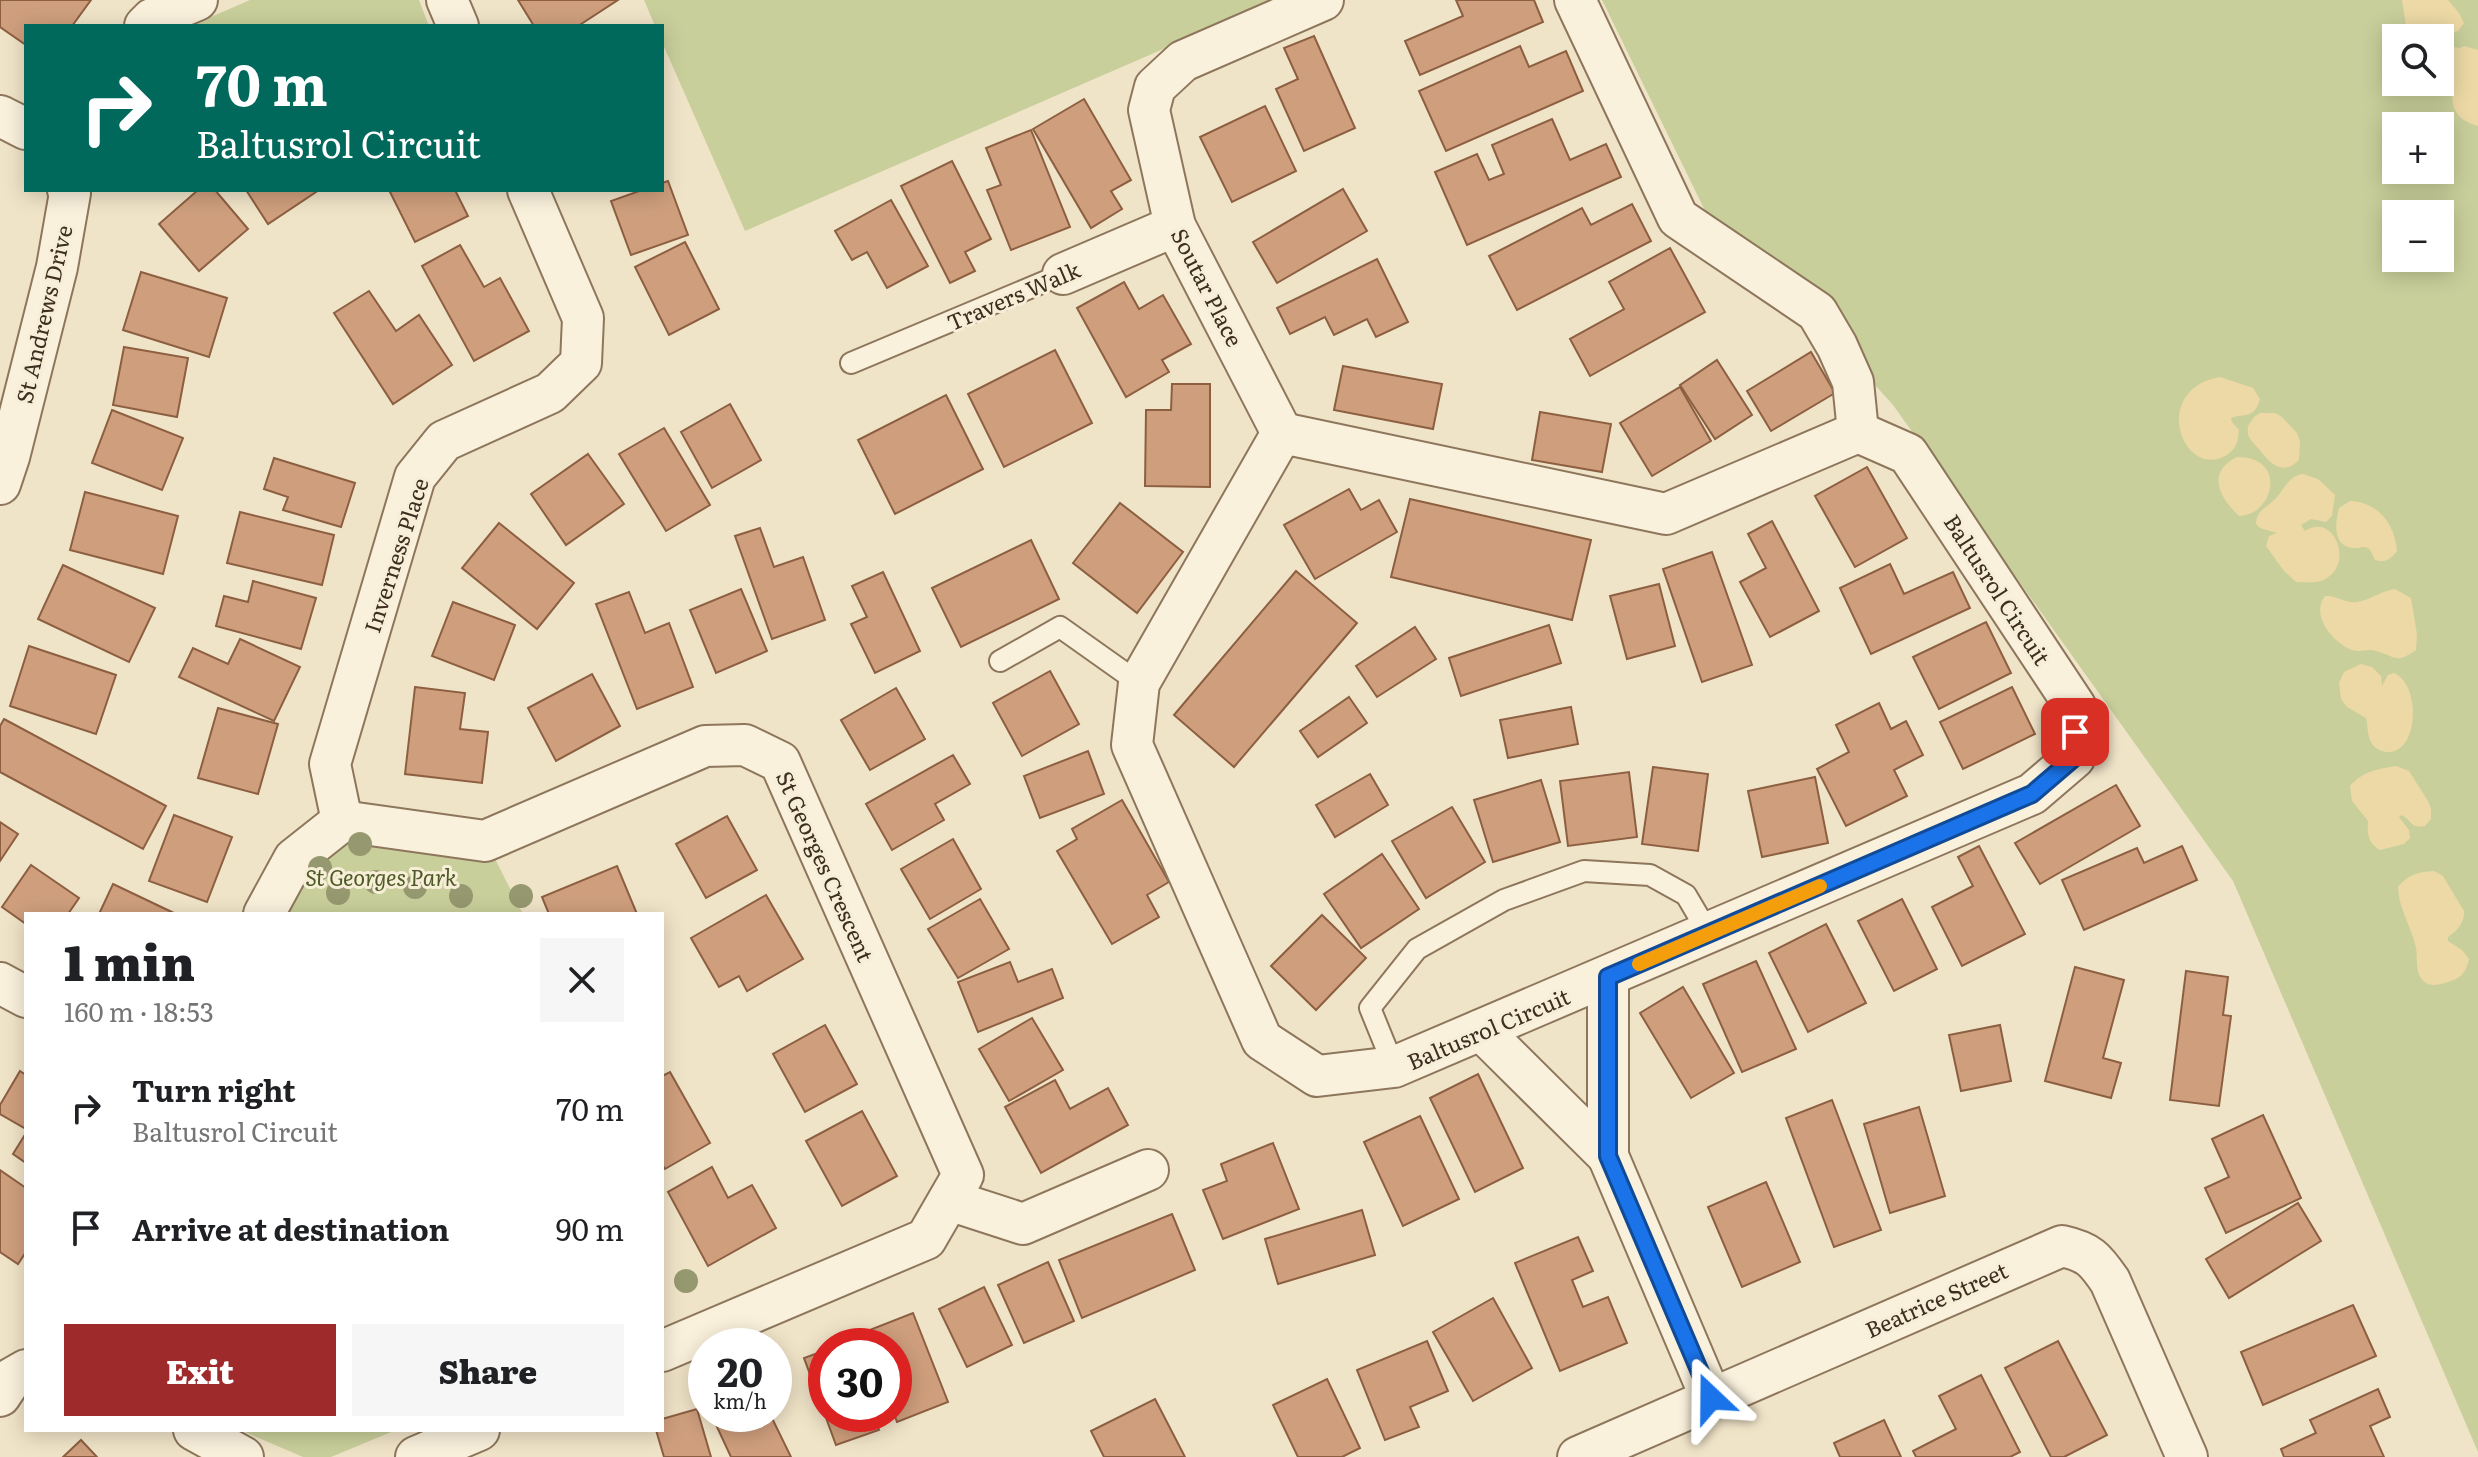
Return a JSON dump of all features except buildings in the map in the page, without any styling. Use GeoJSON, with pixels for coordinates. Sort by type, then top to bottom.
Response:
{"type":"FeatureCollection","features":[{"type":"Feature","properties":{"kind":"street"},"geometry":{"type":"LineString","coordinates":[[147,24],[197,0]]}},
{"type":"Feature","properties":{"kind":"street"},"geometry":{"type":"LineString","coordinates":[[447,0],[457,24]]}},
{"type":"Feature","properties":{"kind":"street","name":"Soutar Place"},"geometry":{"type":"LineString","coordinates":[[1282,433],[1175,226],[1149,110],[1155,87],[1183,61],[1323,0]]}},
{"type":"Feature","properties":{"kind":"street"},"geometry":{"type":"LineString","coordinates":[[1282,433],[1666,514],[1858,432],[1853,382],[1817,312],[1678,218],[1575,0]]}},
{"type":"Feature","properties":{"kind":"street"},"geometry":{"type":"LineString","coordinates":[[0,116],[24,128]]}},
{"type":"Feature","properties":{"kind":"street","name":"St Andrews Drive"},"geometry":{"type":"LineString","coordinates":[[0,484],[57,267],[69,192]]}},
{"type":"Feature","properties":{"kind":"street","name":"Inverness Place"},"geometry":{"type":"LineString","coordinates":[[342,821],[330,764],[415,477],[444,441],[550,393],[581,363],[583,318],[529,192]]}},
{"type":"Feature","properties":{"kind":"street","name":"Travers Walk"},"geometry":{"type":"LineString","coordinates":[[1063,274],[1175,226]]}},
{"type":"Feature","properties":{"kind":"street","name":"Baltusrol Circuit"},"geometry":{"type":"LineString","coordinates":[[1282,433],[1139,683],[1132,745],[1262,1040],[1317,1076],[1394,1067],[2032,794],[2074,758],[2075,706],[1926,480],[1908,454],[1858,432]]}},
{"type":"Feature","properties":{"kind":"street","name":"St Georges Crescent"},"geometry":{"type":"LineString","coordinates":[[342,821],[485,841],[705,746],[745,745],[780,762],[963,1175],[926,1239],[664,1350]]}},
{"type":"Feature","properties":{"kind":"street"},"geometry":{"type":"LineString","coordinates":[[265,912],[294,859],[342,821]]}},
{"type":"Feature","properties":{"kind":"street"},"geometry":{"type":"LineString","coordinates":[[1608,977],[1608,1156]]}},
{"type":"Feature","properties":{"kind":"street"},"geometry":{"type":"LineString","coordinates":[[0,983],[24,996]]}},
{"type":"Feature","properties":{"kind":"street"},"geometry":{"type":"LineString","coordinates":[[1481,1030],[1608,1156],[1711,1398]]}},
{"type":"Feature","properties":{"kind":"street"},"geometry":{"type":"LineString","coordinates":[[949,1200],[1023,1224],[1148,1170]]}},
{"type":"Feature","properties":{"kind":"street","name":"Beatrice Street"},"geometry":{"type":"LineString","coordinates":[[1578,1457],[1640,1445],[1711,1398],[2062,1246],[2080,1250],[2096,1259],[2110,1281],[2187,1457]]}},
{"type":"Feature","properties":{"kind":"street"},"geometry":{"type":"LineString","coordinates":[[0,1396],[12,1378],[24,1371]]}},
{"type":"Feature","properties":{"kind":"street"},"geometry":{"type":"LineString","coordinates":[[198,1432],[243,1457]]}},
{"type":"Feature","properties":{"kind":"street"},"geometry":{"type":"LineString","coordinates":[[416,1457],[474,1432]]}},
{"type":"Feature","properties":{"kind":"lane","name":"Travers Walk"},"geometry":{"type":"LineString","coordinates":[[851,363],[1063,274]]}},
{"type":"Feature","properties":{"kind":"lane"},"geometry":{"type":"LineString","coordinates":[[1000,661],[1060,627],[1139,683]]}},
{"type":"Feature","properties":{"kind":"lane"},"geometry":{"type":"LineString","coordinates":[[1394,1067],[1370,1008],[1417,949],[1504,900],[1584,871],[1650,875],[1686,895],[1709,934]]}},
{"type":"Feature","properties":{"kind":"green space"},"geometry":{"type":"Polygon","coordinates":[[[250,0],[419,0],[428,24],[195,24],[250,0]]]}},
{"type":"Feature","properties":{"kind":"green space"},"geometry":{"type":"Polygon","coordinates":[[[644,0],[1276,0],[745,231],[664,47],[664,24],[654,24],[644,0]]]}},
{"type":"Feature","properties":{"kind":"green space"},"geometry":{"type":"Polygon","coordinates":[[[1602,0],[2478,0],[2478,1452],[2233,881],[1893,405],[1750,247],[1711,223],[1602,0]]]}},
{"type":"Feature","properties":{"kind":"green space","name":"St Georges Park"},"geometry":{"type":"Polygon","coordinates":[[[336,837],[491,851],[522,912],[278,912],[336,837]]]}},
{"type":"Feature","properties":{"kind":"green space"},"geometry":{"type":"Polygon","coordinates":[[[245,1432],[391,1432],[331,1457],[303,1457],[245,1432]]]}},
{"type":"Feature","properties":{"kind":"sand"},"geometry":{"type":"Polygon","coordinates":[[[2402,0],[2448,0],[2464,23],[2454,32],[2454,24],[2406,24],[2402,0]]]}},
{"type":"Feature","properties":{"kind":"sand"},"geometry":{"type":"Polygon","coordinates":[[[2454,47],[2478,50],[2478,126],[2461,118],[2453,103],[2454,47]]]}},
{"type":"Feature","properties":{"kind":"sand"},"geometry":{"type":"Polygon","coordinates":[[[2220,377],[2253,388],[2260,399],[2255,410],[2249,414],[2231,418],[2239,430],[2232,451],[2210,460],[2196,455],[2186,444],[2180,430],[2179,413],[2185,398],[2198,385],[2220,377]]]}},
{"type":"Feature","properties":{"kind":"sand"},"geometry":{"type":"Polygon","coordinates":[[[2260,413],[2275,413],[2297,433],[2300,441],[2299,460],[2289,467],[2275,465],[2251,441],[2248,426],[2260,413]]]}},
{"type":"Feature","properties":{"kind":"sand"},"geometry":{"type":"Polygon","coordinates":[[[2237,457],[2253,459],[2264,466],[2270,486],[2261,506],[2239,516],[2226,501],[2219,485],[2221,470],[2237,457]]]}},
{"type":"Feature","properties":{"kind":"sand"},"geometry":{"type":"Polygon","coordinates":[[[2303,474],[2318,479],[2335,495],[2332,516],[2326,522],[2311,519],[2301,525],[2305,531],[2324,528],[2337,541],[2339,561],[2335,570],[2327,578],[2316,582],[2296,582],[2284,571],[2266,546],[2269,536],[2277,533],[2256,524],[2260,512],[2290,480],[2303,474]]]}},
{"type":"Feature","properties":{"kind":"sand"},"geometry":{"type":"Polygon","coordinates":[[[2350,501],[2369,505],[2389,524],[2397,551],[2390,559],[2375,560],[2367,548],[2348,547],[2339,540],[2336,528],[2339,508],[2350,501]]]}},
{"type":"Feature","properties":{"kind":"sand"},"geometry":{"type":"Polygon","coordinates":[[[2395,589],[2411,598],[2417,634],[2416,650],[2409,655],[2396,658],[2373,650],[2352,650],[2331,635],[2322,620],[2321,603],[2325,596],[2357,602],[2395,589]]]}},
{"type":"Feature","properties":{"kind":"sand"},"geometry":{"type":"Polygon","coordinates":[[[2361,664],[2372,667],[2381,676],[2382,686],[2388,675],[2394,673],[2409,690],[2413,718],[2411,731],[2397,750],[2386,752],[2375,748],[2366,718],[2347,707],[2341,699],[2339,683],[2344,672],[2361,664]]]}},
{"type":"Feature","properties":{"kind":"sand"},"geometry":{"type":"Polygon","coordinates":[[[2396,766],[2409,771],[2428,801],[2431,819],[2425,826],[2417,826],[2402,815],[2399,817],[2409,830],[2410,838],[2404,844],[2380,850],[2368,834],[2368,821],[2352,801],[2350,786],[2366,774],[2396,766]]]}},
{"type":"Feature","properties":{"kind":"sand"},"geometry":{"type":"Polygon","coordinates":[[[2434,871],[2443,876],[2464,911],[2462,922],[2448,941],[2469,959],[2458,978],[2435,985],[2426,983],[2420,976],[2416,948],[2398,887],[2414,874],[2434,871]]]}},
{"type":"Feature","properties":{"kind":"slow traffic"},"geometry":{"type":"LineString","coordinates":[[1639,964],[1820,886]]}},
{"type":"Feature","properties":{"kind":"route"},"geometry":{"type":"LineString","coordinates":[[1711,1398],[1608,1156],[1608,977],[2032,794],[2074,758],[2075,732]]}}]}
